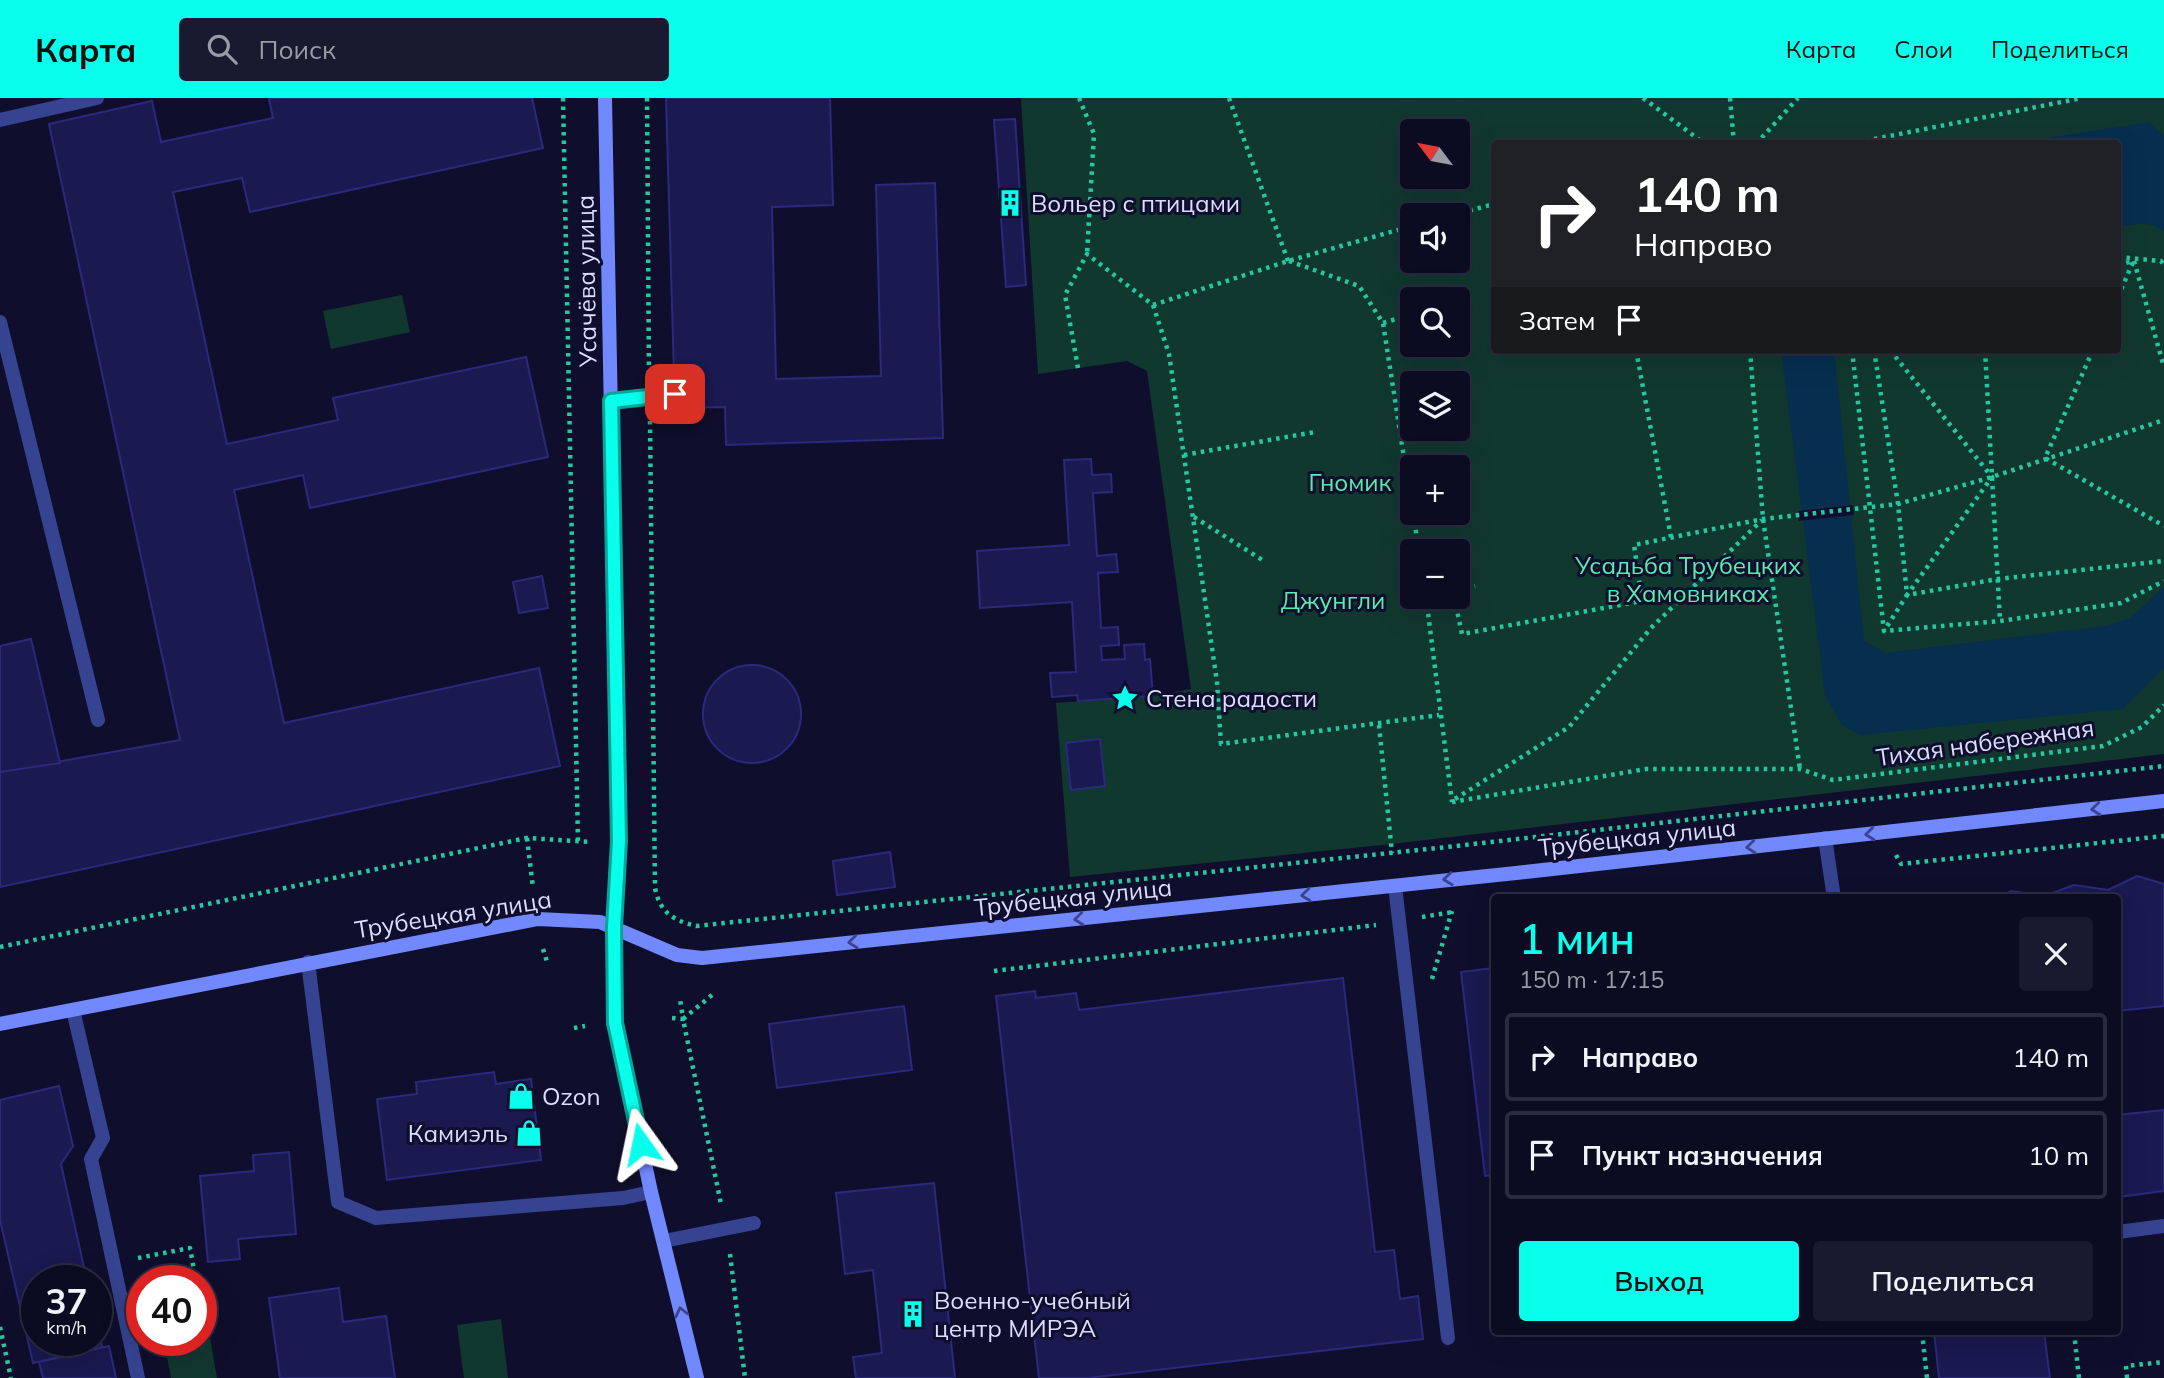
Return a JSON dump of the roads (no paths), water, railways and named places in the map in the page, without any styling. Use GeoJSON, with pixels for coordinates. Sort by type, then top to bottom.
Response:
{"type":"FeatureCollection","features":[{"type":"Feature","properties":{"kind":"street","name":"Усачёва улица"},"geometry":{"type":"LineString","coordinates":[[606,98],[619,841],[614,927],[615,1023],[651,1192],[697,1378]]}},
{"type":"Feature","properties":{"kind":"street","name":"Трубецкая улица"},"geometry":{"type":"LineString","coordinates":[[0,1024],[538,919],[568,918],[614,927],[677,955],[702,958],[1395,886],[2164,801]]}},
{"type":"Feature","properties":{"kind":"lane"},"geometry":{"type":"LineString","coordinates":[[0,120],[97,98]]}},
{"type":"Feature","properties":{"kind":"lane"},"geometry":{"type":"LineString","coordinates":[[0,322],[98,720]]}},
{"type":"Feature","properties":{"kind":"lane"},"geometry":{"type":"LineString","coordinates":[[611,401],[675,394]]}},
{"type":"Feature","properties":{"kind":"lane"},"geometry":{"type":"LineString","coordinates":[[1825,838],[1833,894]]}},
{"type":"Feature","properties":{"kind":"lane"},"geometry":{"type":"LineString","coordinates":[[1395,886],[1448,1338]]}},
{"type":"Feature","properties":{"kind":"lane"},"geometry":{"type":"LineString","coordinates":[[309,962],[338,1202],[376,1218],[623,1198],[651,1192]]}},
{"type":"Feature","properties":{"kind":"lane"},"geometry":{"type":"LineString","coordinates":[[73,1010],[103,1138],[91,1159],[138,1378]]}},
{"type":"Feature","properties":{"kind":"lane"},"geometry":{"type":"LineString","coordinates":[[664,1241],[754,1223]]}},
{"type":"Feature","properties":{"kind":"lane"},"geometry":{"type":"LineString","coordinates":[[2121,1232],[2164,1226]]}},
{"type":"Feature","properties":{"kind":"water"},"geometry":{"type":"Polygon","coordinates":[[[2149,122],[2164,136],[2164,231],[2148,225],[2121,226],[2121,140],[2035,140],[2149,122]]]}},
{"type":"Feature","properties":{"kind":"water"},"geometry":{"type":"Polygon","coordinates":[[[1782,354],[1834,354],[1864,641],[1886,653],[2106,626],[2130,618],[2164,587],[2164,668],[2123,709],[1860,735],[1842,725],[1825,695],[1782,354]]]}},
{"type":"Feature","properties":{"kind":"place","name":"Вольер с птицами"},"geometry":{"type":"Point","coordinates":[1010,203]}},
{"type":"Feature","properties":{"kind":"place","name":"Стена радости"},"geometry":{"type":"Point","coordinates":[1125,698]}},
{"type":"Feature","properties":{"kind":"place","name":"Ozon"},"geometry":{"type":"Point","coordinates":[521,1096]}},
{"type":"Feature","properties":{"kind":"place","name":"Камиэль"},"geometry":{"type":"Point","coordinates":[529,1133]}},
{"type":"Feature","properties":{"kind":"place","name":"Военно-учебный центр МИРЭА"},"geometry":{"type":"Point","coordinates":[913,1314]}},
{"type":"Feature","properties":{"kind":"park label","name":"Гномик"},"geometry":{"type":"Point","coordinates":[1350,482]}},
{"type":"Feature","properties":{"kind":"park label","name":"Усадьба Трубецких в Хамовниках"},"geometry":{"type":"Point","coordinates":[1688,579]}},
{"type":"Feature","properties":{"kind":"park label","name":"Джунгли"},"geometry":{"type":"Point","coordinates":[1333,600]}}]}
